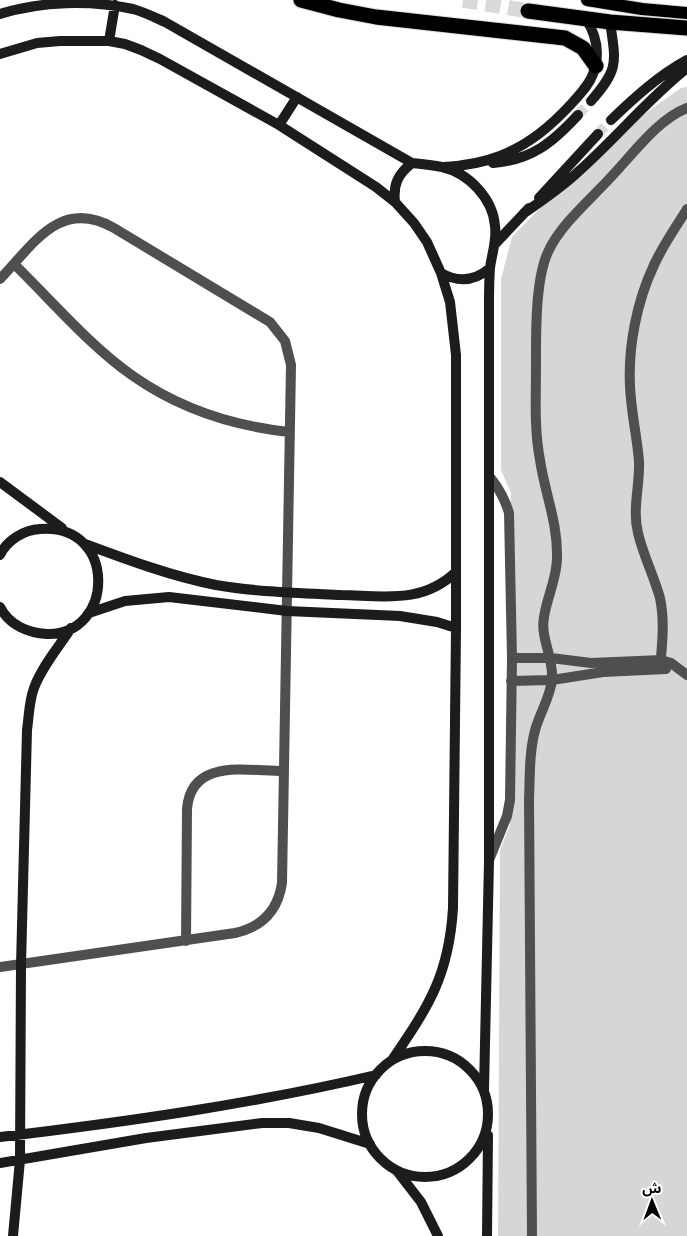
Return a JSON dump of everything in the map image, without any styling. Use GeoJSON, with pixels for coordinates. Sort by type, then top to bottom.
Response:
{"type":"FeatureCollection","features":[{"type":"Feature","properties":{"kind":"highway"},"geometry":{"type":"LineString","coordinates":[[301,0],[376,17],[559,37],[572,41],[583,48],[596,66]]}},
{"type":"Feature","properties":{"kind":"highway"},"geometry":{"type":"LineString","coordinates":[[528,11],[610,22],[687,28]]}},
{"type":"Feature","properties":{"kind":"main road"},"geometry":{"type":"LineString","coordinates":[[587,0],[642,9],[687,13]]}},
{"type":"Feature","properties":{"kind":"street"},"geometry":{"type":"LineString","coordinates":[[0,14],[28,6],[55,3],[115,5],[135,10],[165,22],[412,163],[444,167],[510,161],[542,148],[560,135],[578,115]]}},
{"type":"Feature","properties":{"kind":"street"},"geometry":{"type":"LineString","coordinates":[[109,41],[115,5]]}},
{"type":"Feature","properties":{"kind":"street"},"geometry":{"type":"LineString","coordinates":[[476,164],[512,151],[545,130],[588,85],[596,66],[597,45],[586,19]]}},
{"type":"Feature","properties":{"kind":"street"},"geometry":{"type":"LineString","coordinates":[[591,101],[607,82],[613,68],[614,53],[610,22]]}},
{"type":"Feature","properties":{"kind":"street"},"geometry":{"type":"LineString","coordinates":[[0,54],[37,43],[109,41],[125,44],[160,59],[279,125],[376,187],[395,202],[414,223],[427,242],[441,273],[450,302],[456,355],[456,628],[452,933],[447,958],[439,982],[428,1004],[392,1060],[376,1075],[366,1091],[362,1109],[363,1127],[370,1144],[377,1155],[396,1170],[421,1202],[438,1236]]}},
{"type":"Feature","properties":{"kind":"street"},"geometry":{"type":"LineString","coordinates":[[611,120],[654,81],[687,60]]}},
{"type":"Feature","properties":{"kind":"street"},"geometry":{"type":"LineString","coordinates":[[524,213],[580,171],[661,90],[687,68]]}},
{"type":"Feature","properties":{"kind":"street"},"geometry":{"type":"LineString","coordinates":[[279,125],[297,98]]}},
{"type":"Feature","properties":{"kind":"street"},"geometry":{"type":"LineString","coordinates":[[532,1236],[529,799],[532,748],[536,728],[548,700],[552,680],[551,658],[546,641],[543,618],[555,578],[557,560],[554,516],[540,460],[536,409],[536,327],[543,268],[547,252],[569,222],[662,123],[687,108]]}},
{"type":"Feature","properties":{"kind":"street"},"geometry":{"type":"LineString","coordinates":[[495,244],[598,134]]}},
{"type":"Feature","properties":{"kind":"street"},"geometry":{"type":"LineString","coordinates":[[395,202],[394,190],[396,179],[412,163]]}},
{"type":"Feature","properties":{"kind":"street"},"geometry":{"type":"LineString","coordinates":[[444,167],[464,177],[480,189],[491,207],[496,225],[495,244],[490,268],[489,860],[484,1090]]}},
{"type":"Feature","properties":{"kind":"street"},"geometry":{"type":"LineString","coordinates":[[661,665],[664,634],[661,606],[641,544],[635,511],[639,464],[631,404],[630,352],[635,325],[650,274],[660,253],[687,209]]}},
{"type":"Feature","properties":{"kind":"street"},"geometry":{"type":"LineString","coordinates":[[0,279],[45,231],[54,225],[74,218],[95,219],[109,225],[260,315],[278,331],[285,341],[291,364],[282,882],[280,895],[275,906],[258,925],[247,930],[186,941],[0,967]]}},
{"type":"Feature","properties":{"kind":"street"},"geometry":{"type":"LineString","coordinates":[[14,264],[110,359],[134,377],[190,408],[222,420],[256,428],[289,432]]}},
{"type":"Feature","properties":{"kind":"street"},"geometry":{"type":"LineString","coordinates":[[441,273],[449,277],[467,280],[475,278],[490,268]]}},
{"type":"Feature","properties":{"kind":"street"},"geometry":{"type":"LineString","coordinates":[[489,476],[498,487],[509,513],[512,658],[510,800],[507,816],[489,860]]}},
{"type":"Feature","properties":{"kind":"street"},"geometry":{"type":"LineString","coordinates":[[0,482],[85,544],[145,566],[196,580],[236,588],[288,593],[413,595],[437,587],[456,572]]}},
{"type":"Feature","properties":{"kind":"street"},"geometry":{"type":"LineString","coordinates":[[0,555],[3,549],[16,537],[33,529],[51,528],[69,533]]}},
{"type":"Feature","properties":{"kind":"street"},"geometry":{"type":"LineString","coordinates":[[0,608],[17,626],[34,633],[53,634],[71,628],[81,621],[89,613],[97,596],[100,578],[95,560],[85,544]]}},
{"type":"Feature","properties":{"kind":"street"},"geometry":{"type":"LineString","coordinates":[[89,613],[125,602],[169,597],[286,611],[400,616],[437,622],[456,628]]}},
{"type":"Feature","properties":{"kind":"street"},"geometry":{"type":"LineString","coordinates":[[13,1236],[20,1160],[21,965],[30,704],[34,687],[42,672],[71,628]]}},
{"type":"Feature","properties":{"kind":"street"},"geometry":{"type":"LineString","coordinates":[[512,658],[551,658],[581,662],[674,666],[687,675]]}},
{"type":"Feature","properties":{"kind":"street"},"geometry":{"type":"LineString","coordinates":[[511,681],[552,680],[661,665]]}},
{"type":"Feature","properties":{"kind":"street"},"geometry":{"type":"LineString","coordinates":[[186,941],[187,809],[191,790],[198,781],[215,771],[283,772]]}},
{"type":"Feature","properties":{"kind":"street"},"geometry":{"type":"LineString","coordinates":[[392,1060],[409,1053],[427,1051],[445,1054],[461,1062],[475,1074],[484,1090],[489,1108],[487,1236]]}},
{"type":"Feature","properties":{"kind":"street"},"geometry":{"type":"LineString","coordinates":[[0,1137],[235,1104],[317,1089],[376,1075]]}},
{"type":"Feature","properties":{"kind":"street"},"geometry":{"type":"LineString","coordinates":[[0,1163],[146,1138],[262,1123],[319,1128],[370,1144]]}},
{"type":"Feature","properties":{"kind":"street"},"geometry":{"type":"LineString","coordinates":[[396,1170],[412,1176],[428,1177],[445,1174],[460,1167],[473,1156],[482,1143],[488,1127]]}},
{"type":"Feature","properties":{"kind":"shaded area"},"geometry":{"type":"Polygon","coordinates":[[[687,87],[687,1236],[498,1236],[500,850],[510,825],[511,493],[501,470],[501,279],[512,237],[602,144],[681,88],[687,87]]]}},
{"type":"Feature","properties":{"kind":"tunnel"},"geometry":{"type":"LineString","coordinates":[[463,0],[528,11]]}},
{"type":"Feature","properties":{"kind":"tunnel"},"geometry":{"type":"LineString","coordinates":[[578,115],[591,101]]}},
{"type":"Feature","properties":{"kind":"tunnel"},"geometry":{"type":"LineString","coordinates":[[598,134],[611,120]]}}]}
